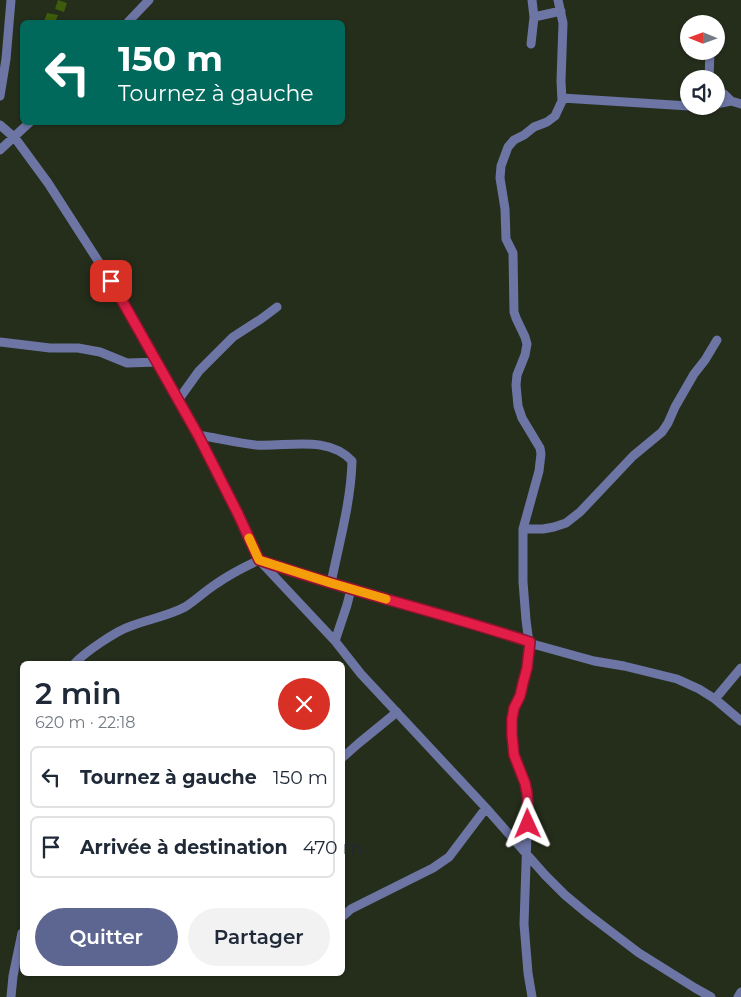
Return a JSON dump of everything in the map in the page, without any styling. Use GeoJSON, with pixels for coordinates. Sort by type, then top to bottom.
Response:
{"type":"FeatureCollection","features":[{"type":"Feature","properties":{"kind":"street"},"geometry":{"type":"LineString","coordinates":[[0,96],[6,58],[10,0]]}},
{"type":"Feature","properties":{"kind":"street"},"geometry":{"type":"LineString","coordinates":[[130,20],[149,0]]}},
{"type":"Feature","properties":{"kind":"street"},"geometry":{"type":"LineString","coordinates":[[531,44],[534,17],[532,0]]}},
{"type":"Feature","properties":{"kind":"street"},"geometry":{"type":"LineString","coordinates":[[532,997],[524,924],[528,804],[525,783],[514,755],[512,719],[525,676],[530,642],[523,582],[523,529],[541,454],[538,443],[530,434],[522,418],[518,400],[517,375],[527,344],[514,312],[513,253],[506,239],[505,209],[500,178],[501,166],[508,146],[514,140],[534,127],[547,122],[554,116],[562,98],[563,23],[558,0]]}},
{"type":"Feature","properties":{"kind":"street"},"geometry":{"type":"LineString","coordinates":[[534,17],[561,11]]}},
{"type":"Feature","properties":{"kind":"street"},"geometry":{"type":"LineString","coordinates":[[725,95],[731,101]]}},
{"type":"Feature","properties":{"kind":"street"},"geometry":{"type":"LineString","coordinates":[[562,98],[680,105]]}},
{"type":"Feature","properties":{"kind":"street"},"geometry":{"type":"LineString","coordinates":[[725,102],[731,101],[741,104]]}},
{"type":"Feature","properties":{"kind":"street"},"geometry":{"type":"LineString","coordinates":[[0,125],[15,138],[48,183],[111,281],[198,435],[259,560],[335,641],[361,674],[565,895],[640,953],[711,997]]}},
{"type":"Feature","properties":{"kind":"street"},"geometry":{"type":"LineString","coordinates":[[0,150],[27,125]]}},
{"type":"Feature","properties":{"kind":"street"},"geometry":{"type":"LineString","coordinates":[[177,398],[181,396],[199,371],[233,337],[277,307]]}},
{"type":"Feature","properties":{"kind":"street"},"geometry":{"type":"LineString","coordinates":[[523,529],[543,529],[566,523],[580,512],[633,456],[662,432],[694,374],[717,340]]}},
{"type":"Feature","properties":{"kind":"street"},"geometry":{"type":"LineString","coordinates":[[0,342],[50,348],[78,348],[100,352],[127,363],[158,362]]}},
{"type":"Feature","properties":{"kind":"street"},"geometry":{"type":"LineString","coordinates":[[198,435],[255,445],[319,445],[334,448],[352,461],[346,512],[331,583]]}},
{"type":"Feature","properties":{"kind":"street"},"geometry":{"type":"LineString","coordinates":[[77,661],[117,633],[184,607],[226,577],[259,560],[594,661],[643,670],[677,679],[715,699],[741,721]]}},
{"type":"Feature","properties":{"kind":"street"},"geometry":{"type":"LineString","coordinates":[[335,641],[351,589]]}},
{"type":"Feature","properties":{"kind":"street"},"geometry":{"type":"LineString","coordinates":[[715,699],[741,668]]}},
{"type":"Feature","properties":{"kind":"street"},"geometry":{"type":"LineString","coordinates":[[345,755],[397,712]]}},
{"type":"Feature","properties":{"kind":"street"},"geometry":{"type":"LineString","coordinates":[[345,915],[433,868],[449,857],[486,808]]}},
{"type":"Feature","properties":{"kind":"street"},"geometry":{"type":"LineString","coordinates":[[11,997],[20,943]]}},
{"type":"Feature","properties":{"kind":"street"},"geometry":{"type":"LineString","coordinates":[[738,997],[741,992]]}},
{"type":"Feature","properties":{"kind":"building"},"geometry":{"type":"Polygon","coordinates":[[[58,0],[67,3],[64,12],[55,9],[58,0]]]}},
{"type":"Feature","properties":{"kind":"building"},"geometry":{"type":"Polygon","coordinates":[[[47,13],[58,15],[56,20],[45,20],[47,13]]]}},
{"type":"Feature","properties":{"kind":"slow traffic"},"geometry":{"type":"LineString","coordinates":[[249,538],[259,560],[386,599]]}},
{"type":"Feature","properties":{"kind":"route"},"geometry":{"type":"LineString","coordinates":[[111,281],[198,435],[259,560],[530,642],[527,668],[512,719],[514,755],[527,793],[528,824]]}}]}
